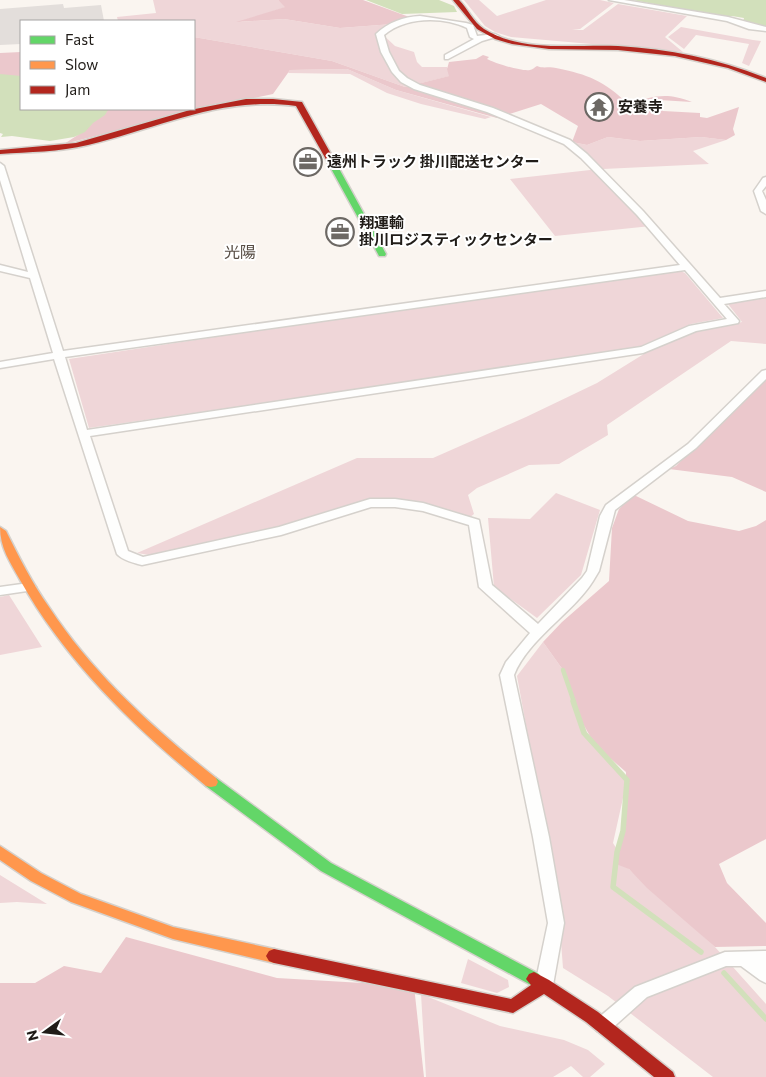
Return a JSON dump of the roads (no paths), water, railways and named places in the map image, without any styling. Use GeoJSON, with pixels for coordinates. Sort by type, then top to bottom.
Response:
{"type":"FeatureCollection","features":[{"type":"Feature","properties":{"kind":"street"},"geometry":{"type":"LineString","coordinates":[[456,0],[477,26],[495,36],[522,42],[689,55],[736,68],[766,80]]}},
{"type":"Feature","properties":{"kind":"street"},"geometry":{"type":"LineString","coordinates":[[612,0],[728,20],[766,29]]}},
{"type":"Feature","properties":{"kind":"street"},"geometry":{"type":"LineString","coordinates":[[83,434],[643,350],[694,328],[734,321],[612,184],[567,142],[490,110],[418,87],[404,80],[396,72],[380,34],[386,29],[412,18],[423,16],[464,24],[471,29],[474,37],[480,40]]}},
{"type":"Feature","properties":{"kind":"street"},"geometry":{"type":"LineString","coordinates":[[448,57],[480,40],[495,36]]}},
{"type":"Feature","properties":{"kind":"street"},"geometry":{"type":"LineString","coordinates":[[0,152],[84,144],[216,108],[277,99],[290,100],[299,104],[382,254]]}},
{"type":"Feature","properties":{"kind":"street"},"geometry":{"type":"LineString","coordinates":[[0,166],[83,434],[123,554],[142,561],[281,531],[370,503],[384,501],[434,510],[476,523],[486,587],[538,632]]}},
{"type":"Feature","properties":{"kind":"street"},"geometry":{"type":"LineString","coordinates":[[766,180],[758,190],[760,200],[766,212]]}},
{"type":"Feature","properties":{"kind":"street"},"geometry":{"type":"LineString","coordinates":[[0,366],[58,355],[686,267]]}},
{"type":"Feature","properties":{"kind":"street"},"geometry":{"type":"LineString","coordinates":[[0,268],[34,276]]}},
{"type":"Feature","properties":{"kind":"street"},"geometry":{"type":"LineString","coordinates":[[716,302],[766,294]]}},
{"type":"Feature","properties":{"kind":"street"},"geometry":{"type":"LineString","coordinates":[[0,852],[36,878],[76,898],[173,934],[514,1006],[544,985],[556,923],[541,837],[507,675],[511,665],[538,632],[587,581],[593,571],[594,558],[610,508],[692,446],[766,373]]}},
{"type":"Feature","properties":{"kind":"street"},"geometry":{"type":"LineString","coordinates":[[0,531],[29,587],[58,630],[90,671],[140,723],[221,792],[333,871],[544,985],[603,1024],[667,1077]]}},
{"type":"Feature","properties":{"kind":"street"},"geometry":{"type":"LineString","coordinates":[[0,591],[29,587]]}},
{"type":"Feature","properties":{"kind":"street"},"geometry":{"type":"LineString","coordinates":[[603,1024],[641,992],[725,959],[746,960],[766,958]]}},
{"type":"Feature","properties":{"kind":"street"},"geometry":{"type":"LineString","coordinates":[[746,960],[766,975]]}},
{"type":"Feature","properties":{"kind":"waterway"},"geometry":{"type":"LineString","coordinates":[[563,670],[574,702]]}},
{"type":"Feature","properties":{"kind":"waterway"},"geometry":{"type":"LineString","coordinates":[[573,701],[584,733],[627,780],[623,831],[617,852],[613,887],[701,952]]}},
{"type":"Feature","properties":{"kind":"waterway"},"geometry":{"type":"LineString","coordinates":[[724,973],[766,1019]]}},
{"type":"Feature","properties":{"kind":"place","name":"安養寺"},"geometry":{"type":"Point","coordinates":[599,107]}},
{"type":"Feature","properties":{"kind":"place","name":"遠州トラック 掛川配送センター"},"geometry":{"type":"Point","coordinates":[308,162]}},
{"type":"Feature","properties":{"kind":"place","name":"翔運輸 掛川ロジスティックセンター"},"geometry":{"type":"Point","coordinates":[340,232]}},
{"type":"Feature","properties":{"kind":"district","name":"光陽"},"geometry":{"type":"Point","coordinates":[240,252]}}]}
